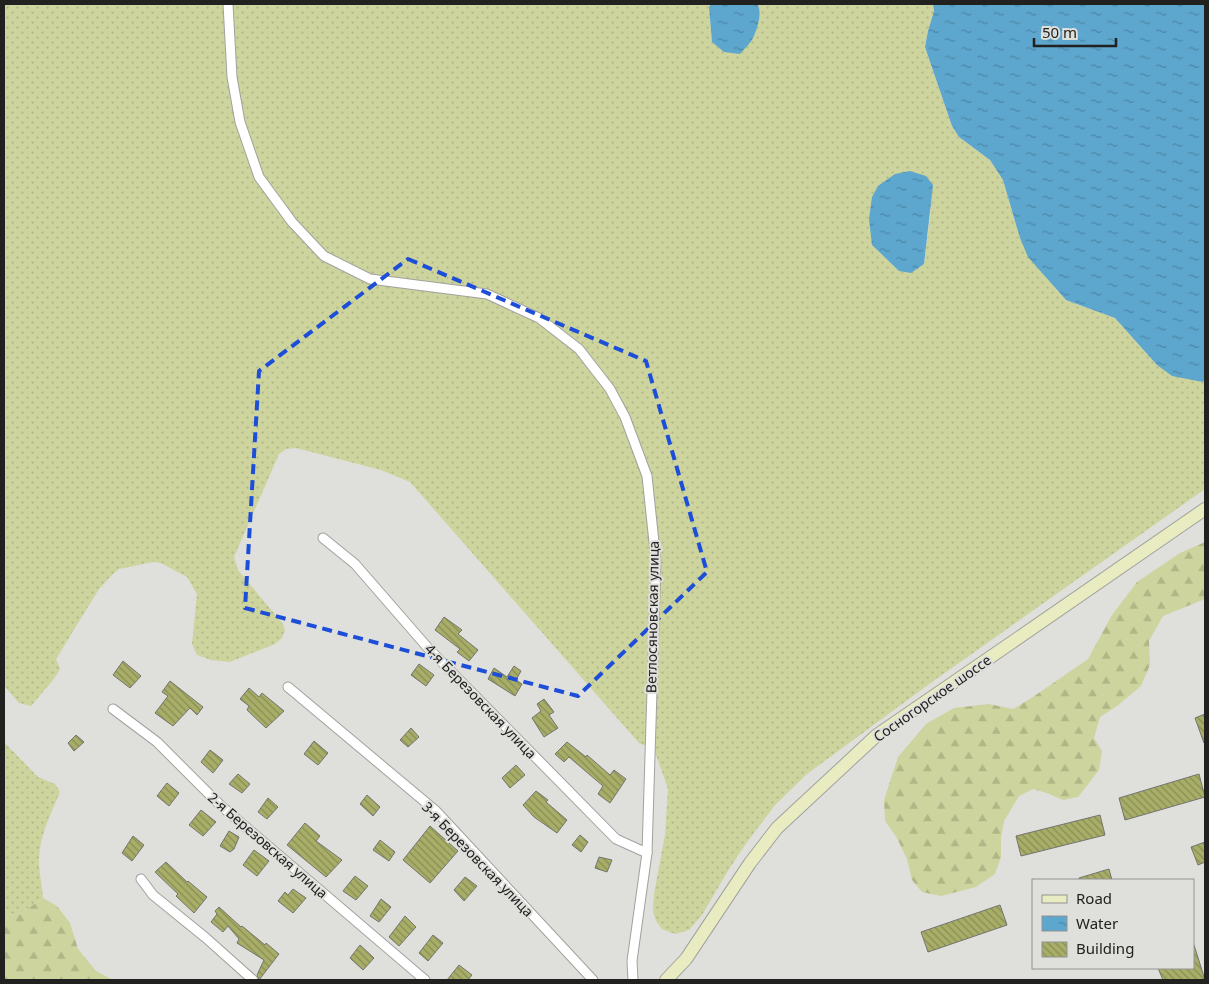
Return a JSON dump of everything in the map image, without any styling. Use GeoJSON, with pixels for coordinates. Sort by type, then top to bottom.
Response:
{"type":"FeatureCollection","features":[{"type":"Feature","properties":{"kind":"main road","name":"Сосногорское шоссе"},"geometry":{"type":"LineString","coordinates":[[666,980],[686,959],[750,863],[777,828],[877,734],[1011,644],[1205,509]]}},
{"type":"Feature","properties":{"kind":"street","name":"Ветлосяновская улица"},"geometry":{"type":"LineString","coordinates":[[228,4],[232,77],[240,122],[259,177],[292,222],[324,256],[370,278],[487,294],[540,318],[579,349],[610,389],[625,417],[647,476],[656,561],[647,853],[632,961],[633,980]]}},
{"type":"Feature","properties":{"kind":"street","name":"4-я Березовская улица"},"geometry":{"type":"LineString","coordinates":[[323,538],[355,564],[428,648],[616,839],[647,853]]}},
{"type":"Feature","properties":{"kind":"street","name":"3-я Березовская улица"},"geometry":{"type":"LineString","coordinates":[[288,687],[436,811],[593,980]]}},
{"type":"Feature","properties":{"kind":"street","name":"2-я Березовская улица"},"geometry":{"type":"LineString","coordinates":[[113,709],[157,742],[220,805],[425,980]]}},
{"type":"Feature","properties":{"kind":"street"},"geometry":{"type":"LineString","coordinates":[[141,879],[153,894],[253,980]]}},
{"type":"Feature","properties":{"kind":"highlighted area"},"geometry":{"type":"Polygon","coordinates":[[[408,259],[646,361],[707,572],[578,696],[245,608],[259,371],[408,259]]]}},
{"type":"Feature","properties":{"kind":"green space"},"geometry":{"type":"Polygon","coordinates":[[[4,4],[711,4],[709,7],[712,42],[759,7],[757,4],[933,4],[934,11],[925,47],[952,126],[959,137],[990,160],[1003,180],[1020,238],[1055,288],[1066,300],[1115,318],[1157,365],[1203,382],[1205,380],[1205,489],[932,682],[807,774],[776,804],[747,842],[702,915],[689,930],[675,934],[662,929],[656,921],[653,911],[654,894],[665,835],[668,789],[654,749],[639,743],[410,482],[381,470],[296,448],[286,449],[279,454],[234,557],[238,570],[283,624],[285,630],[282,638],[275,644],[230,662],[211,660],[197,655],[192,644],[197,594],[187,577],[161,563],[153,562],[119,569],[99,589],[56,659],[60,669],[31,706],[19,703],[4,687],[4,4]],[[931,209],[872,245],[899,271],[924,264],[931,209]]]}},
{"type":"Feature","properties":{"kind":"green space"},"geometry":{"type":"Polygon","coordinates":[[[1205,542],[1205,599],[1163,616],[1149,641],[1150,665],[1141,686],[1100,717],[1094,738],[1102,751],[1099,770],[1078,797],[1063,800],[1033,789],[1019,796],[1004,821],[1001,837],[1001,857],[995,874],[976,887],[941,896],[922,892],[912,880],[907,859],[897,838],[885,821],[884,800],[898,757],[926,724],[954,708],[989,704],[1013,709],[1088,659],[1112,615],[1137,582],[1180,553],[1205,542]]]}},
{"type":"Feature","properties":{"kind":"green space"},"geometry":{"type":"Polygon","coordinates":[[[4,742],[38,777],[55,784],[60,792],[41,841],[39,864],[43,898],[21,913],[4,916],[4,742]]]}},
{"type":"Feature","properties":{"kind":"green space"},"geometry":{"type":"Polygon","coordinates":[[[43,898],[57,906],[70,923],[78,949],[96,971],[113,980],[4,980],[4,916],[21,913],[43,898]]]}},
{"type":"Feature","properties":{"kind":"water"},"geometry":{"type":"Polygon","coordinates":[[[711,4],[757,4],[759,7],[759,21],[752,40],[740,54],[724,52],[712,42],[709,7],[711,4]]]}},
{"type":"Feature","properties":{"kind":"water"},"geometry":{"type":"Polygon","coordinates":[[[933,4],[1205,4],[1205,380],[1203,382],[1172,376],[1157,365],[1115,318],[1066,300],[1028,257],[1020,238],[1003,180],[990,160],[959,137],[952,126],[925,47],[934,11],[933,4]]]}},
{"type":"Feature","properties":{"kind":"water"},"geometry":{"type":"Polygon","coordinates":[[[910,171],[926,176],[933,185],[924,264],[911,273],[899,271],[872,245],[869,219],[872,197],[878,186],[895,174],[910,171]]]}},
{"type":"Feature","properties":{"kind":"building"},"geometry":{"type":"Polygon","coordinates":[[[444,617],[462,630],[458,634],[478,650],[469,661],[457,652],[460,649],[435,630],[444,617]]]}},
{"type":"Feature","properties":{"kind":"building"},"geometry":{"type":"Polygon","coordinates":[[[123,661],[141,676],[130,688],[113,675],[123,661]]]}},
{"type":"Feature","properties":{"kind":"building"},"geometry":{"type":"Polygon","coordinates":[[[419,664],[434,675],[426,686],[411,675],[419,664]]]}},
{"type":"Feature","properties":{"kind":"building"},"geometry":{"type":"Polygon","coordinates":[[[514,666],[521,671],[516,680],[522,684],[515,696],[488,679],[494,668],[507,677],[514,666]]]}},
{"type":"Feature","properties":{"kind":"building"},"geometry":{"type":"Polygon","coordinates":[[[170,681],[203,707],[197,715],[190,708],[173,726],[155,713],[168,696],[162,692],[170,681]]]}},
{"type":"Feature","properties":{"kind":"building"},"geometry":{"type":"Polygon","coordinates":[[[249,688],[259,697],[262,693],[284,711],[266,728],[247,710],[249,706],[240,699],[249,688]]]}},
{"type":"Feature","properties":{"kind":"building"},"geometry":{"type":"Polygon","coordinates":[[[544,699],[554,712],[549,715],[558,728],[544,737],[532,718],[541,711],[537,704],[544,699]]]}},
{"type":"Feature","properties":{"kind":"building"},"geometry":{"type":"Polygon","coordinates":[[[1205,714],[1205,743],[1204,743],[1195,718],[1205,714]]]}},
{"type":"Feature","properties":{"kind":"building"},"geometry":{"type":"Polygon","coordinates":[[[411,728],[419,737],[408,747],[400,740],[411,728]]]}},
{"type":"Feature","properties":{"kind":"building"},"geometry":{"type":"Polygon","coordinates":[[[76,735],[84,742],[74,751],[68,743],[76,735]]]}},
{"type":"Feature","properties":{"kind":"building"},"geometry":{"type":"Polygon","coordinates":[[[314,741],[328,753],[318,765],[304,754],[314,741]]]}},
{"type":"Feature","properties":{"kind":"building"},"geometry":{"type":"Polygon","coordinates":[[[567,742],[586,757],[587,755],[610,775],[614,770],[626,779],[610,803],[598,794],[603,786],[569,757],[564,762],[555,754],[567,742]]]}},
{"type":"Feature","properties":{"kind":"building"},"geometry":{"type":"Polygon","coordinates":[[[210,750],[223,760],[213,773],[201,762],[210,750]]]}},
{"type":"Feature","properties":{"kind":"building"},"geometry":{"type":"Polygon","coordinates":[[[516,765],[525,775],[510,788],[502,778],[516,765]]]}},
{"type":"Feature","properties":{"kind":"building"},"geometry":{"type":"Polygon","coordinates":[[[238,774],[250,784],[242,793],[229,784],[238,774]]]}},
{"type":"Feature","properties":{"kind":"building"},"geometry":{"type":"Polygon","coordinates":[[[1199,774],[1205,797],[1125,820],[1119,798],[1199,774]]]}},
{"type":"Feature","properties":{"kind":"building"},"geometry":{"type":"Polygon","coordinates":[[[167,783],[179,793],[169,806],[157,796],[167,783]]]}},
{"type":"Feature","properties":{"kind":"building"},"geometry":{"type":"Polygon","coordinates":[[[536,791],[548,800],[546,802],[567,820],[557,833],[534,817],[523,805],[536,791]]]}},
{"type":"Feature","properties":{"kind":"building"},"geometry":{"type":"Polygon","coordinates":[[[367,795],[380,807],[373,816],[360,804],[367,795]]]}},
{"type":"Feature","properties":{"kind":"building"},"geometry":{"type":"Polygon","coordinates":[[[268,798],[278,807],[267,819],[258,812],[268,798]]]}},
{"type":"Feature","properties":{"kind":"building"},"geometry":{"type":"Polygon","coordinates":[[[201,810],[216,822],[203,836],[189,825],[201,810]]]}},
{"type":"Feature","properties":{"kind":"building"},"geometry":{"type":"Polygon","coordinates":[[[1100,815],[1105,835],[1021,856],[1016,836],[1100,815]]]}},
{"type":"Feature","properties":{"kind":"building"},"geometry":{"type":"Polygon","coordinates":[[[305,823],[320,836],[316,841],[342,860],[326,877],[287,845],[305,823]]]}},
{"type":"Feature","properties":{"kind":"building"},"geometry":{"type":"Polygon","coordinates":[[[430,826],[458,851],[430,883],[403,860],[430,826]]]}},
{"type":"Feature","properties":{"kind":"building"},"geometry":{"type":"Polygon","coordinates":[[[229,831],[239,837],[234,849],[230,852],[220,846],[229,831]]]}},
{"type":"Feature","properties":{"kind":"building"},"geometry":{"type":"Polygon","coordinates":[[[580,835],[588,842],[581,852],[572,845],[580,835]]]}},
{"type":"Feature","properties":{"kind":"building"},"geometry":{"type":"Polygon","coordinates":[[[133,836],[144,845],[132,861],[122,853],[133,836]]]}},
{"type":"Feature","properties":{"kind":"building"},"geometry":{"type":"Polygon","coordinates":[[[380,840],[395,852],[389,861],[373,850],[380,840]]]}},
{"type":"Feature","properties":{"kind":"building"},"geometry":{"type":"Polygon","coordinates":[[[1205,842],[1205,862],[1198,865],[1191,847],[1205,842]]]}},
{"type":"Feature","properties":{"kind":"building"},"geometry":{"type":"Polygon","coordinates":[[[254,850],[269,861],[257,876],[243,865],[254,850]]]}},
{"type":"Feature","properties":{"kind":"building"},"geometry":{"type":"Polygon","coordinates":[[[599,857],[612,860],[607,872],[595,868],[599,857]]]}},
{"type":"Feature","properties":{"kind":"building"},"geometry":{"type":"Polygon","coordinates":[[[166,862],[187,882],[207,897],[194,913],[176,896],[178,894],[155,872],[166,862]]]}},
{"type":"Feature","properties":{"kind":"building"},"geometry":{"type":"Polygon","coordinates":[[[1109,869],[1112,879],[1079,879],[1109,869]]]}},
{"type":"Feature","properties":{"kind":"building"},"geometry":{"type":"Polygon","coordinates":[[[355,876],[368,886],[356,900],[343,891],[355,876]]]}},
{"type":"Feature","properties":{"kind":"building"},"geometry":{"type":"Polygon","coordinates":[[[465,877],[477,886],[464,901],[454,890],[465,877]]]}},
{"type":"Feature","properties":{"kind":"building"},"geometry":{"type":"Polygon","coordinates":[[[293,889],[306,898],[293,913],[278,901],[285,892],[288,895],[293,889]]]}},
{"type":"Feature","properties":{"kind":"building"},"geometry":{"type":"Polygon","coordinates":[[[381,899],[391,907],[379,922],[370,916],[381,899]]]}},
{"type":"Feature","properties":{"kind":"building"},"geometry":{"type":"Polygon","coordinates":[[[1000,905],[1007,925],[928,952],[921,932],[1000,905]]]}},
{"type":"Feature","properties":{"kind":"building"},"geometry":{"type":"Polygon","coordinates":[[[219,907],[241,927],[279,954],[259,980],[257,975],[264,960],[237,943],[239,939],[228,926],[223,932],[211,922],[217,914],[215,911],[219,907]]]}},
{"type":"Feature","properties":{"kind":"building"},"geometry":{"type":"Polygon","coordinates":[[[405,916],[416,927],[399,946],[389,937],[405,916]]]}},
{"type":"Feature","properties":{"kind":"building"},"geometry":{"type":"Polygon","coordinates":[[[433,935],[443,943],[428,961],[419,953],[433,935]]]}},
{"type":"Feature","properties":{"kind":"building"},"geometry":{"type":"Polygon","coordinates":[[[360,945],[374,958],[363,970],[350,958],[360,945]]]}},
{"type":"Feature","properties":{"kind":"building"},"geometry":{"type":"Polygon","coordinates":[[[1194,945],[1205,980],[1163,980],[1158,969],[1194,969],[1194,945]]]}},
{"type":"Feature","properties":{"kind":"building"},"geometry":{"type":"Polygon","coordinates":[[[459,965],[472,975],[468,980],[447,980],[459,965]]]}}]}
